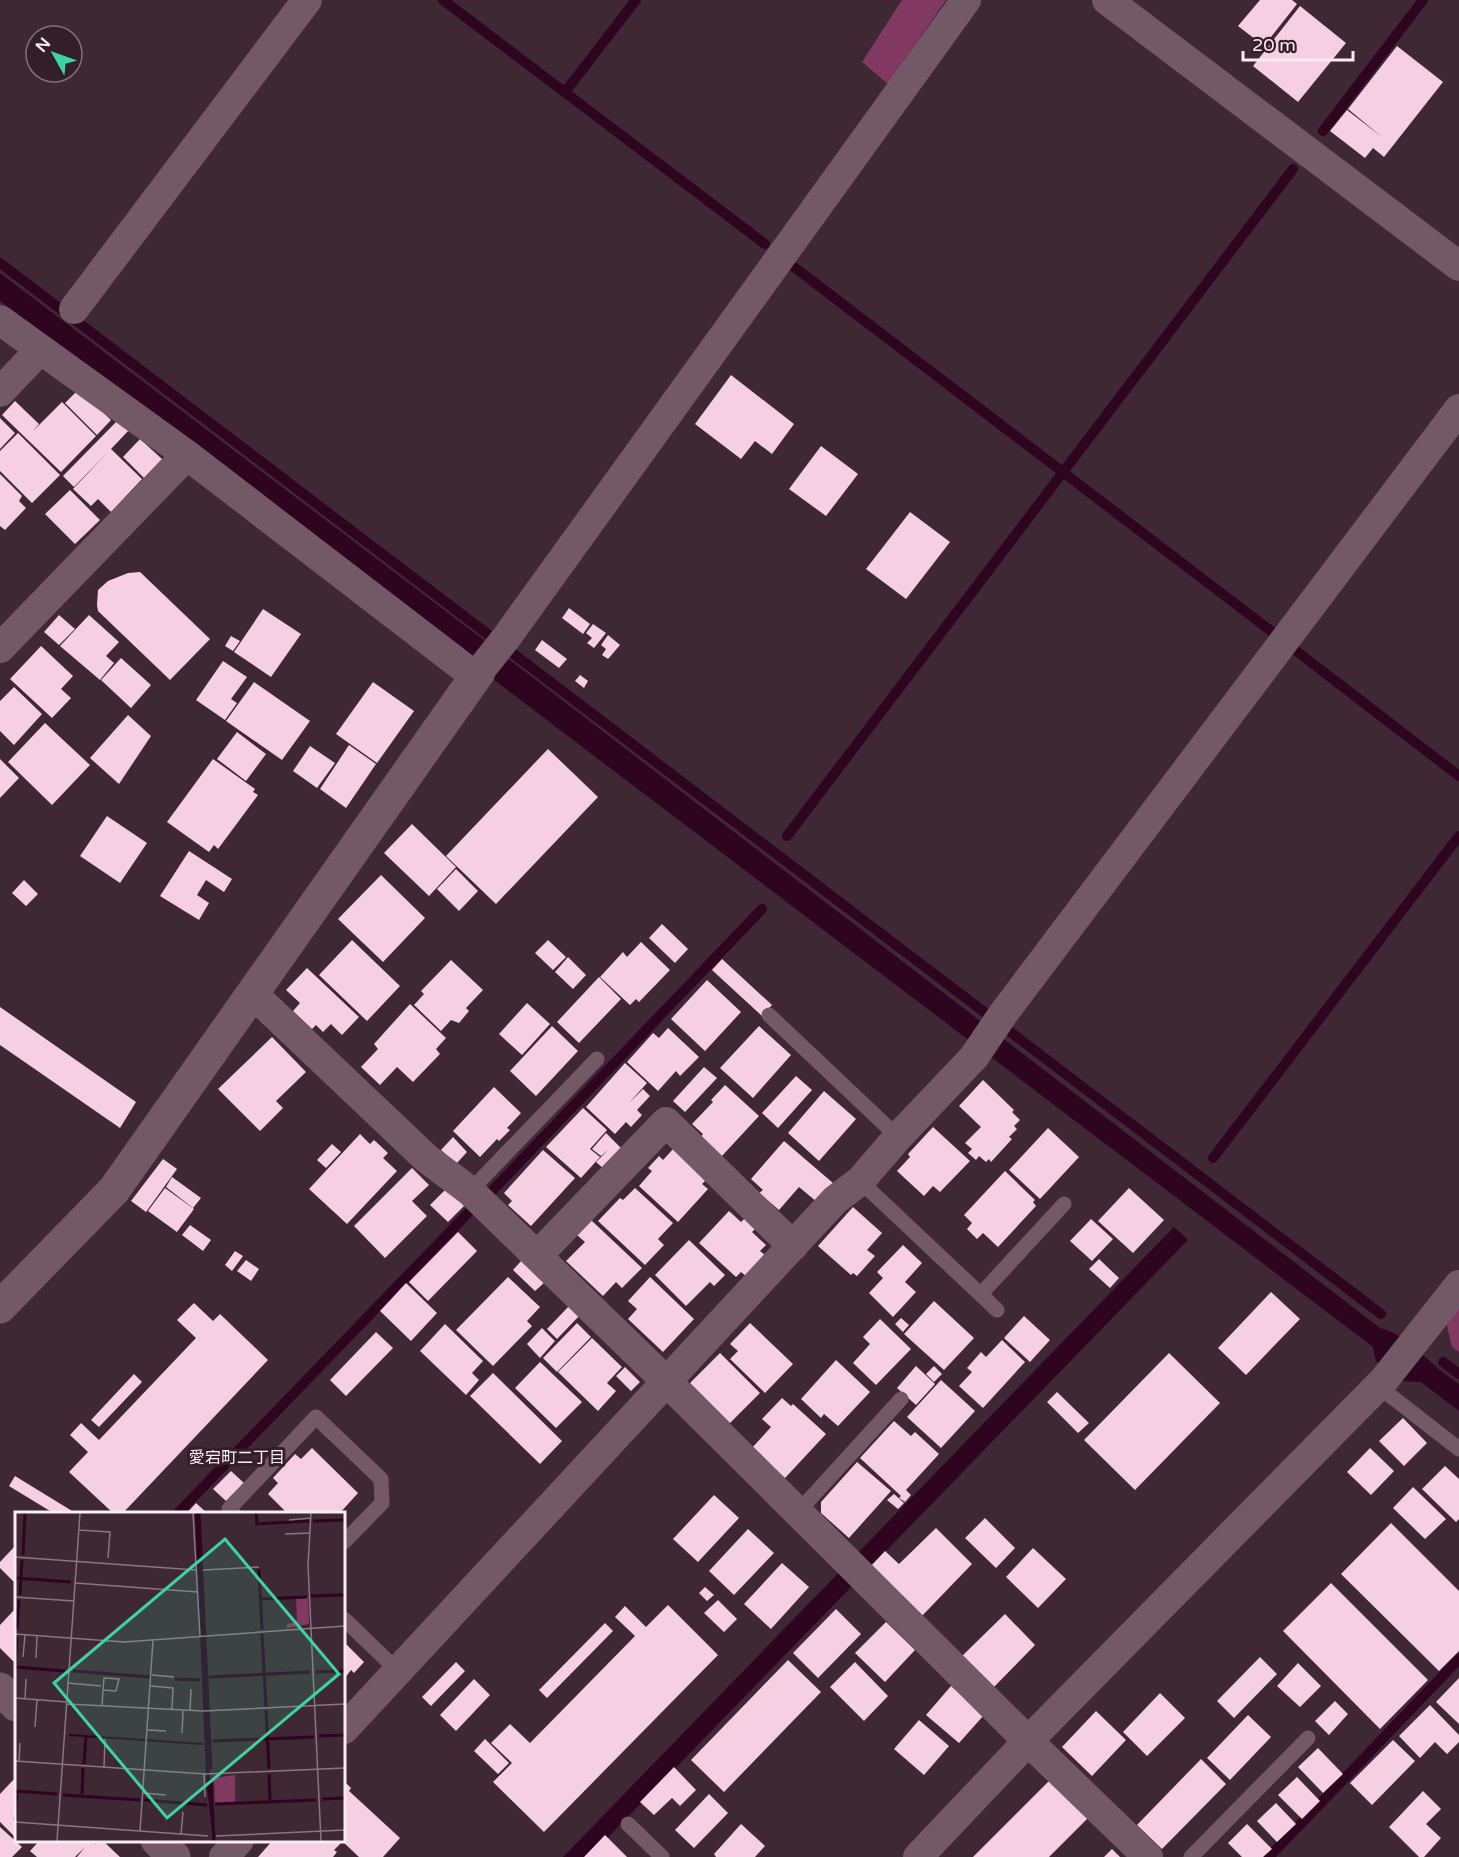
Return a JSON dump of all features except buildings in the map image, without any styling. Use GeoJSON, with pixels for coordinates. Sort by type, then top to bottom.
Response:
{"type":"FeatureCollection","features":[{"type":"Feature","properties":{"kind":"street"},"geometry":{"type":"LineString","coordinates":[[74,309],[307,0]]}},
{"type":"Feature","properties":{"kind":"street"},"geometry":{"type":"LineString","coordinates":[[0,1306],[114,1190],[478,674],[966,0]]}},
{"type":"Feature","properties":{"kind":"street"},"geometry":{"type":"LineString","coordinates":[[1107,0],[1459,266]]}},
{"type":"Feature","properties":{"kind":"street"},"geometry":{"type":"LineString","coordinates":[[0,320],[187,455],[478,674]]}},
{"type":"Feature","properties":{"kind":"street"},"geometry":{"type":"LineString","coordinates":[[0,392],[40,350]]}},
{"type":"Feature","properties":{"kind":"street"},"geometry":{"type":"LineString","coordinates":[[345,1728],[835,1200],[861,1181],[898,1137],[976,1054],[1003,1014],[1459,409]]}},
{"type":"Feature","properties":{"kind":"street"},"geometry":{"type":"LineString","coordinates":[[0,648],[187,455]]}},
{"type":"Feature","properties":{"kind":"street"},"geometry":{"type":"LineString","coordinates":[[253,994],[426,1158],[470,1191],[667,1382],[1028,1742],[1148,1857]]}},
{"type":"Feature","properties":{"kind":"street"},"geometry":{"type":"LineString","coordinates":[[537,1256],[666,1122],[793,1246]]}},
{"type":"Feature","properties":{"kind":"street"},"geometry":{"type":"LineString","coordinates":[[918,1857],[1381,1383],[1459,1285]]}},
{"type":"Feature","properties":{"kind":"street"},"geometry":{"type":"LineString","coordinates":[[0,1689],[15,1704]]}},
{"type":"Feature","properties":{"kind":"street"},"geometry":{"type":"LineString","coordinates":[[159,1842],[174,1857]]}},
{"type":"Feature","properties":{"kind":"street"},"geometry":{"type":"LineString","coordinates":[[224,1857],[237,1842]]}},
{"type":"Feature","properties":{"kind":"lane"},"geometry":{"type":"LineString","coordinates":[[770,1015],[898,1137]]}},
{"type":"Feature","properties":{"kind":"lane"},"geometry":{"type":"LineString","coordinates":[[470,1191],[597,1059]]}},
{"type":"Feature","properties":{"kind":"lane"},"geometry":{"type":"LineString","coordinates":[[861,1181],[997,1310]]}},
{"type":"Feature","properties":{"kind":"lane"},"geometry":{"type":"LineString","coordinates":[[981,1294],[1064,1204]]}},
{"type":"Feature","properties":{"kind":"lane"},"geometry":{"type":"LineString","coordinates":[[1381,1383],[1459,1449]]}},
{"type":"Feature","properties":{"kind":"lane"},"geometry":{"type":"LineString","coordinates":[[798,1512],[901,1399]]}},
{"type":"Feature","properties":{"kind":"lane"},"geometry":{"type":"LineString","coordinates":[[232,1512],[229,1509],[316,1417],[381,1479],[382,1503],[345,1541]]}},
{"type":"Feature","properties":{"kind":"lane"},"geometry":{"type":"LineString","coordinates":[[345,1620],[398,1671]]}},
{"type":"Feature","properties":{"kind":"lane"},"geometry":{"type":"LineString","coordinates":[[1191,1857],[1308,1738]]}},
{"type":"Feature","properties":{"kind":"lane"},"geometry":{"type":"LineString","coordinates":[[628,1824],[662,1857]]}},
{"type":"Feature","properties":{"kind":"shaded area"},"geometry":{"type":"Polygon","coordinates":[[[902,0],[946,0],[888,84],[862,62],[902,0]]]}},
{"type":"Feature","properties":{"kind":"shaded area"},"geometry":{"type":"Polygon","coordinates":[[[0,273],[506,657],[1380,1328],[1388,1330],[1408,1343],[1459,1384],[1459,1411],[1421,1382],[1399,1381],[1376,1361],[1373,1347],[489,676],[0,301],[0,273]]]}},
{"type":"Feature","properties":{"kind":"shaded area"},"geometry":{"type":"Polygon","coordinates":[[[1174,1227],[1188,1240],[589,1857],[563,1857],[1174,1227]]]}},
{"type":"Feature","properties":{"kind":"shaded area"},"geometry":{"type":"Polygon","coordinates":[[[1459,1305],[1459,1352],[1452,1347],[1446,1322],[1459,1305]]]}},
{"type":"Feature","properties":{"kind":"waterway"},"geometry":{"type":"LineString","coordinates":[[443,0],[765,244]]}},
{"type":"Feature","properties":{"kind":"waterway"},"geometry":{"type":"LineString","coordinates":[[565,92],[636,0]]}},
{"type":"Feature","properties":{"kind":"waterway"},"geometry":{"type":"LineString","coordinates":[[1323,131],[1423,0]]}},
{"type":"Feature","properties":{"kind":"waterway"},"geometry":{"type":"LineString","coordinates":[[787,836],[1293,169]]}},
{"type":"Feature","properties":{"kind":"waterway"},"geometry":{"type":"LineString","coordinates":[[0,263],[1381,1314]]}},
{"type":"Feature","properties":{"kind":"waterway"},"geometry":{"type":"LineString","coordinates":[[794,267],[1275,634]]}},
{"type":"Feature","properties":{"kind":"waterway"},"geometry":{"type":"LineString","coordinates":[[1295,650],[1459,776]]}},
{"type":"Feature","properties":{"kind":"waterway"},"geometry":{"type":"LineString","coordinates":[[1213,1158],[1459,836]]}},
{"type":"Feature","properties":{"kind":"waterway"},"geometry":{"type":"LineString","coordinates":[[490,1193],[762,909]]}},
{"type":"Feature","properties":{"kind":"waterway"},"geometry":{"type":"LineString","coordinates":[[179,1512],[470,1211]]}},
{"type":"Feature","properties":{"kind":"waterway"},"geometry":{"type":"LineString","coordinates":[[1443,1362],[1459,1374]]}},
{"type":"Feature","properties":{"kind":"waterway"},"geometry":{"type":"LineString","coordinates":[[1269,1857],[1459,1659]]}},
{"type":"Feature","properties":{"kind":"district","name":"愛宕町二丁目"},"geometry":{"type":"Point","coordinates":[237,1458]}}]}
